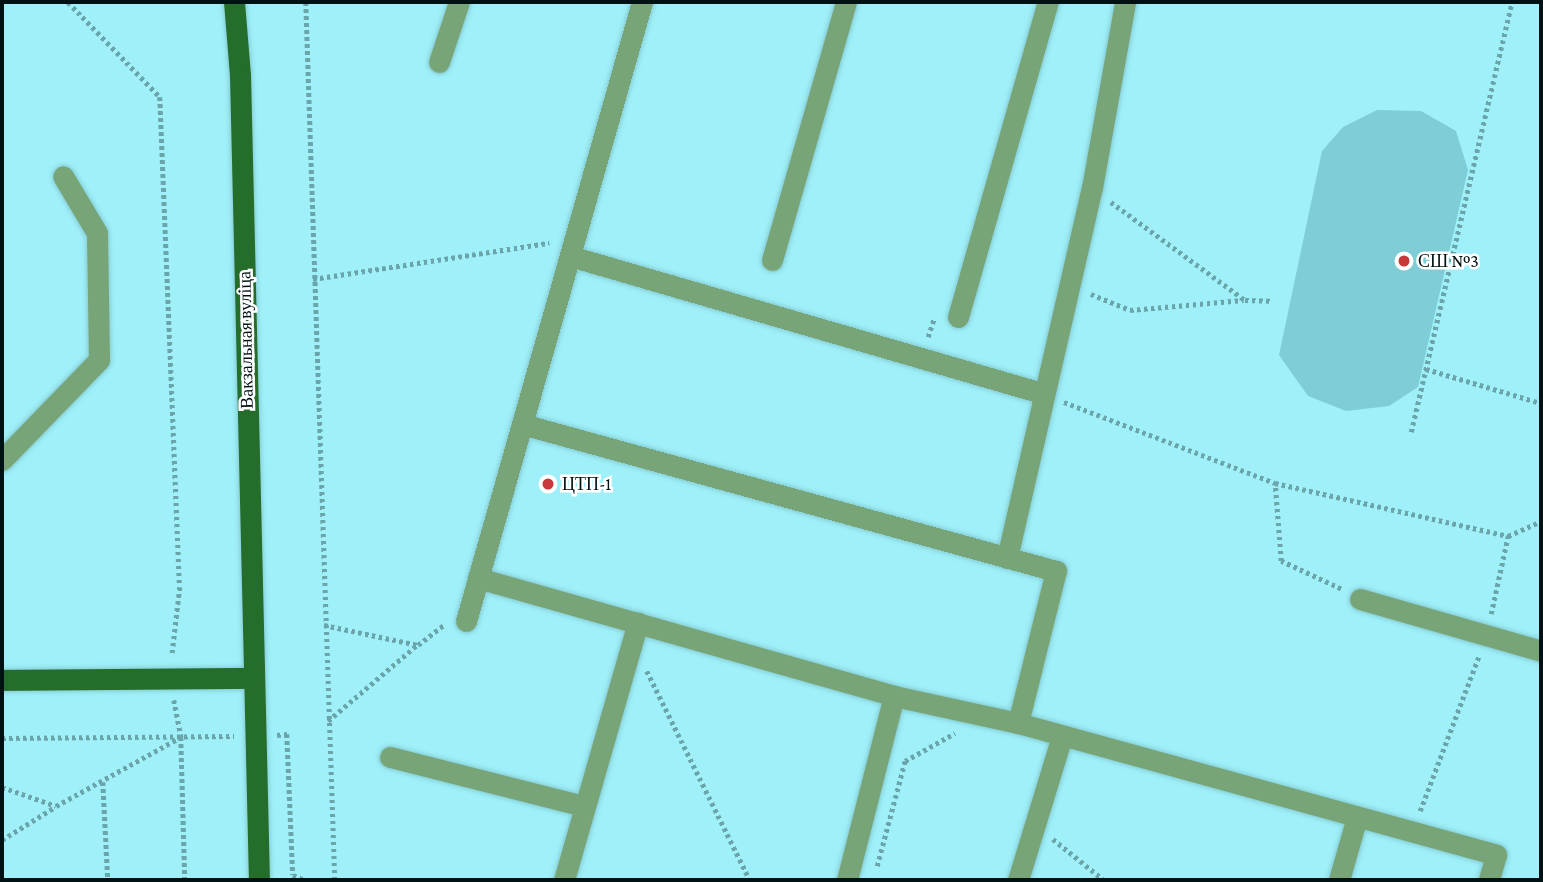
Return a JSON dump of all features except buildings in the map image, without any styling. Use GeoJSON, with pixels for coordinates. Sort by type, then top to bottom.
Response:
{"type":"FeatureCollection","features":[{"type":"Feature","properties":{"kind":"main road","name":"Вакзальная вуліца"},"geometry":{"type":"LineString","coordinates":[[234,2],[240,75],[252,678],[259,880]]}},
{"type":"Feature","properties":{"kind":"main road"},"geometry":{"type":"LineString","coordinates":[[2,680],[252,678]]}},
{"type":"Feature","properties":{"kind":"lane"},"geometry":{"type":"LineString","coordinates":[[439,62],[459,2]]}},
{"type":"Feature","properties":{"kind":"lane"},"geometry":{"type":"LineString","coordinates":[[456,622],[478,578],[642,2]]}},
{"type":"Feature","properties":{"kind":"lane"},"geometry":{"type":"LineString","coordinates":[[772,260],[846,2]]}},
{"type":"Feature","properties":{"kind":"lane"},"geometry":{"type":"LineString","coordinates":[[958,317],[1048,2]]}},
{"type":"Feature","properties":{"kind":"lane"},"geometry":{"type":"LineString","coordinates":[[1007,558],[1092,188],[1125,2]]}},
{"type":"Feature","properties":{"kind":"lane"},"geometry":{"type":"LineString","coordinates":[[2,460],[99,360],[97,233],[64,176]]}},
{"type":"Feature","properties":{"kind":"lane"},"geometry":{"type":"LineString","coordinates":[[572,247],[1044,394]]}},
{"type":"Feature","properties":{"kind":"lane"},"geometry":{"type":"LineString","coordinates":[[522,424],[1056,571],[1017,723]]}},
{"type":"Feature","properties":{"kind":"lane"},"geometry":{"type":"LineString","coordinates":[[478,578],[636,633],[894,696],[987,715],[1496,855],[1491,880]]}},
{"type":"Feature","properties":{"kind":"lane"},"geometry":{"type":"LineString","coordinates":[[1360,599],[1541,651]]}},
{"type":"Feature","properties":{"kind":"lane"},"geometry":{"type":"LineString","coordinates":[[564,880],[583,807],[636,633]]}},
{"type":"Feature","properties":{"kind":"lane"},"geometry":{"type":"LineString","coordinates":[[847,880],[894,696]]}},
{"type":"Feature","properties":{"kind":"lane"},"geometry":{"type":"LineString","coordinates":[[1018,880],[1062,736]]}},
{"type":"Feature","properties":{"kind":"lane"},"geometry":{"type":"LineString","coordinates":[[390,757],[583,807]]}},
{"type":"Feature","properties":{"kind":"lane"},"geometry":{"type":"LineString","coordinates":[[1339,880],[1357,817]]}},
{"type":"Feature","properties":{"kind":"path"},"geometry":{"type":"LineString","coordinates":[[68,2],[160,97],[180,587],[172,653],[181,737],[185,880]]}},
{"type":"Feature","properties":{"kind":"path"},"geometry":{"type":"LineString","coordinates":[[306,2],[312,279],[335,880]]}},
{"type":"Feature","properties":{"kind":"path"},"geometry":{"type":"LineString","coordinates":[[1411,432],[1512,2]]}},
{"type":"Feature","properties":{"kind":"path"},"geometry":{"type":"LineString","coordinates":[[1092,188],[1245,300]]}},
{"type":"Feature","properties":{"kind":"path"},"geometry":{"type":"LineString","coordinates":[[312,279],[572,247]]}},
{"type":"Feature","properties":{"kind":"path"},"geometry":{"type":"LineString","coordinates":[[1070,285],[1130,310],[1245,300],[1270,301]]}},
{"type":"Feature","properties":{"kind":"path"},"geometry":{"type":"LineString","coordinates":[[1426,369],[1541,403]]}},
{"type":"Feature","properties":{"kind":"path"},"geometry":{"type":"LineString","coordinates":[[1044,394],[1275,483],[1508,536],[1541,521]]}},
{"type":"Feature","properties":{"kind":"path"},"geometry":{"type":"LineString","coordinates":[[1275,483],[1281,561],[1360,599]]}},
{"type":"Feature","properties":{"kind":"path"},"geometry":{"type":"LineString","coordinates":[[1412,832],[1487,635],[1508,536]]}},
{"type":"Feature","properties":{"kind":"path"},"geometry":{"type":"LineString","coordinates":[[327,722],[418,645],[456,622]]}},
{"type":"Feature","properties":{"kind":"path"},"geometry":{"type":"LineString","coordinates":[[324,625],[418,645]]}},
{"type":"Feature","properties":{"kind":"path"},"geometry":{"type":"LineString","coordinates":[[636,633],[750,880]]}},
{"type":"Feature","properties":{"kind":"path"},"geometry":{"type":"LineString","coordinates":[[873,880],[905,761],[987,715]]}},
{"type":"Feature","properties":{"kind":"path"},"geometry":{"type":"LineString","coordinates":[[2,738],[181,737]]}},
{"type":"Feature","properties":{"kind":"path"},"geometry":{"type":"LineString","coordinates":[[2,840],[56,806],[181,737]]}},
{"type":"Feature","properties":{"kind":"path"},"geometry":{"type":"LineString","coordinates":[[103,782],[108,880]]}},
{"type":"Feature","properties":{"kind":"path"},"geometry":{"type":"LineString","coordinates":[[2,787],[56,806]]}},
{"type":"Feature","properties":{"kind":"path"},"geometry":{"type":"LineString","coordinates":[[1034,823],[1104,880]]}},
{"type":"Feature","properties":{"kind":"shaded area"},"geometry":{"type":"Polygon","coordinates":[[[1377,110],[1421,111],[1456,131],[1468,170],[1418,387],[1389,406],[1346,411],[1308,396],[1279,355],[1322,151],[1343,127],[1377,110]]]}},
{"type":"Feature","properties":{"kind":"place","name":"СШ №3"},"geometry":{"type":"Point","coordinates":[1404,261]}},
{"type":"Feature","properties":{"kind":"place","name":"ЦТП-1"},"geometry":{"type":"Point","coordinates":[548,484]}}]}
